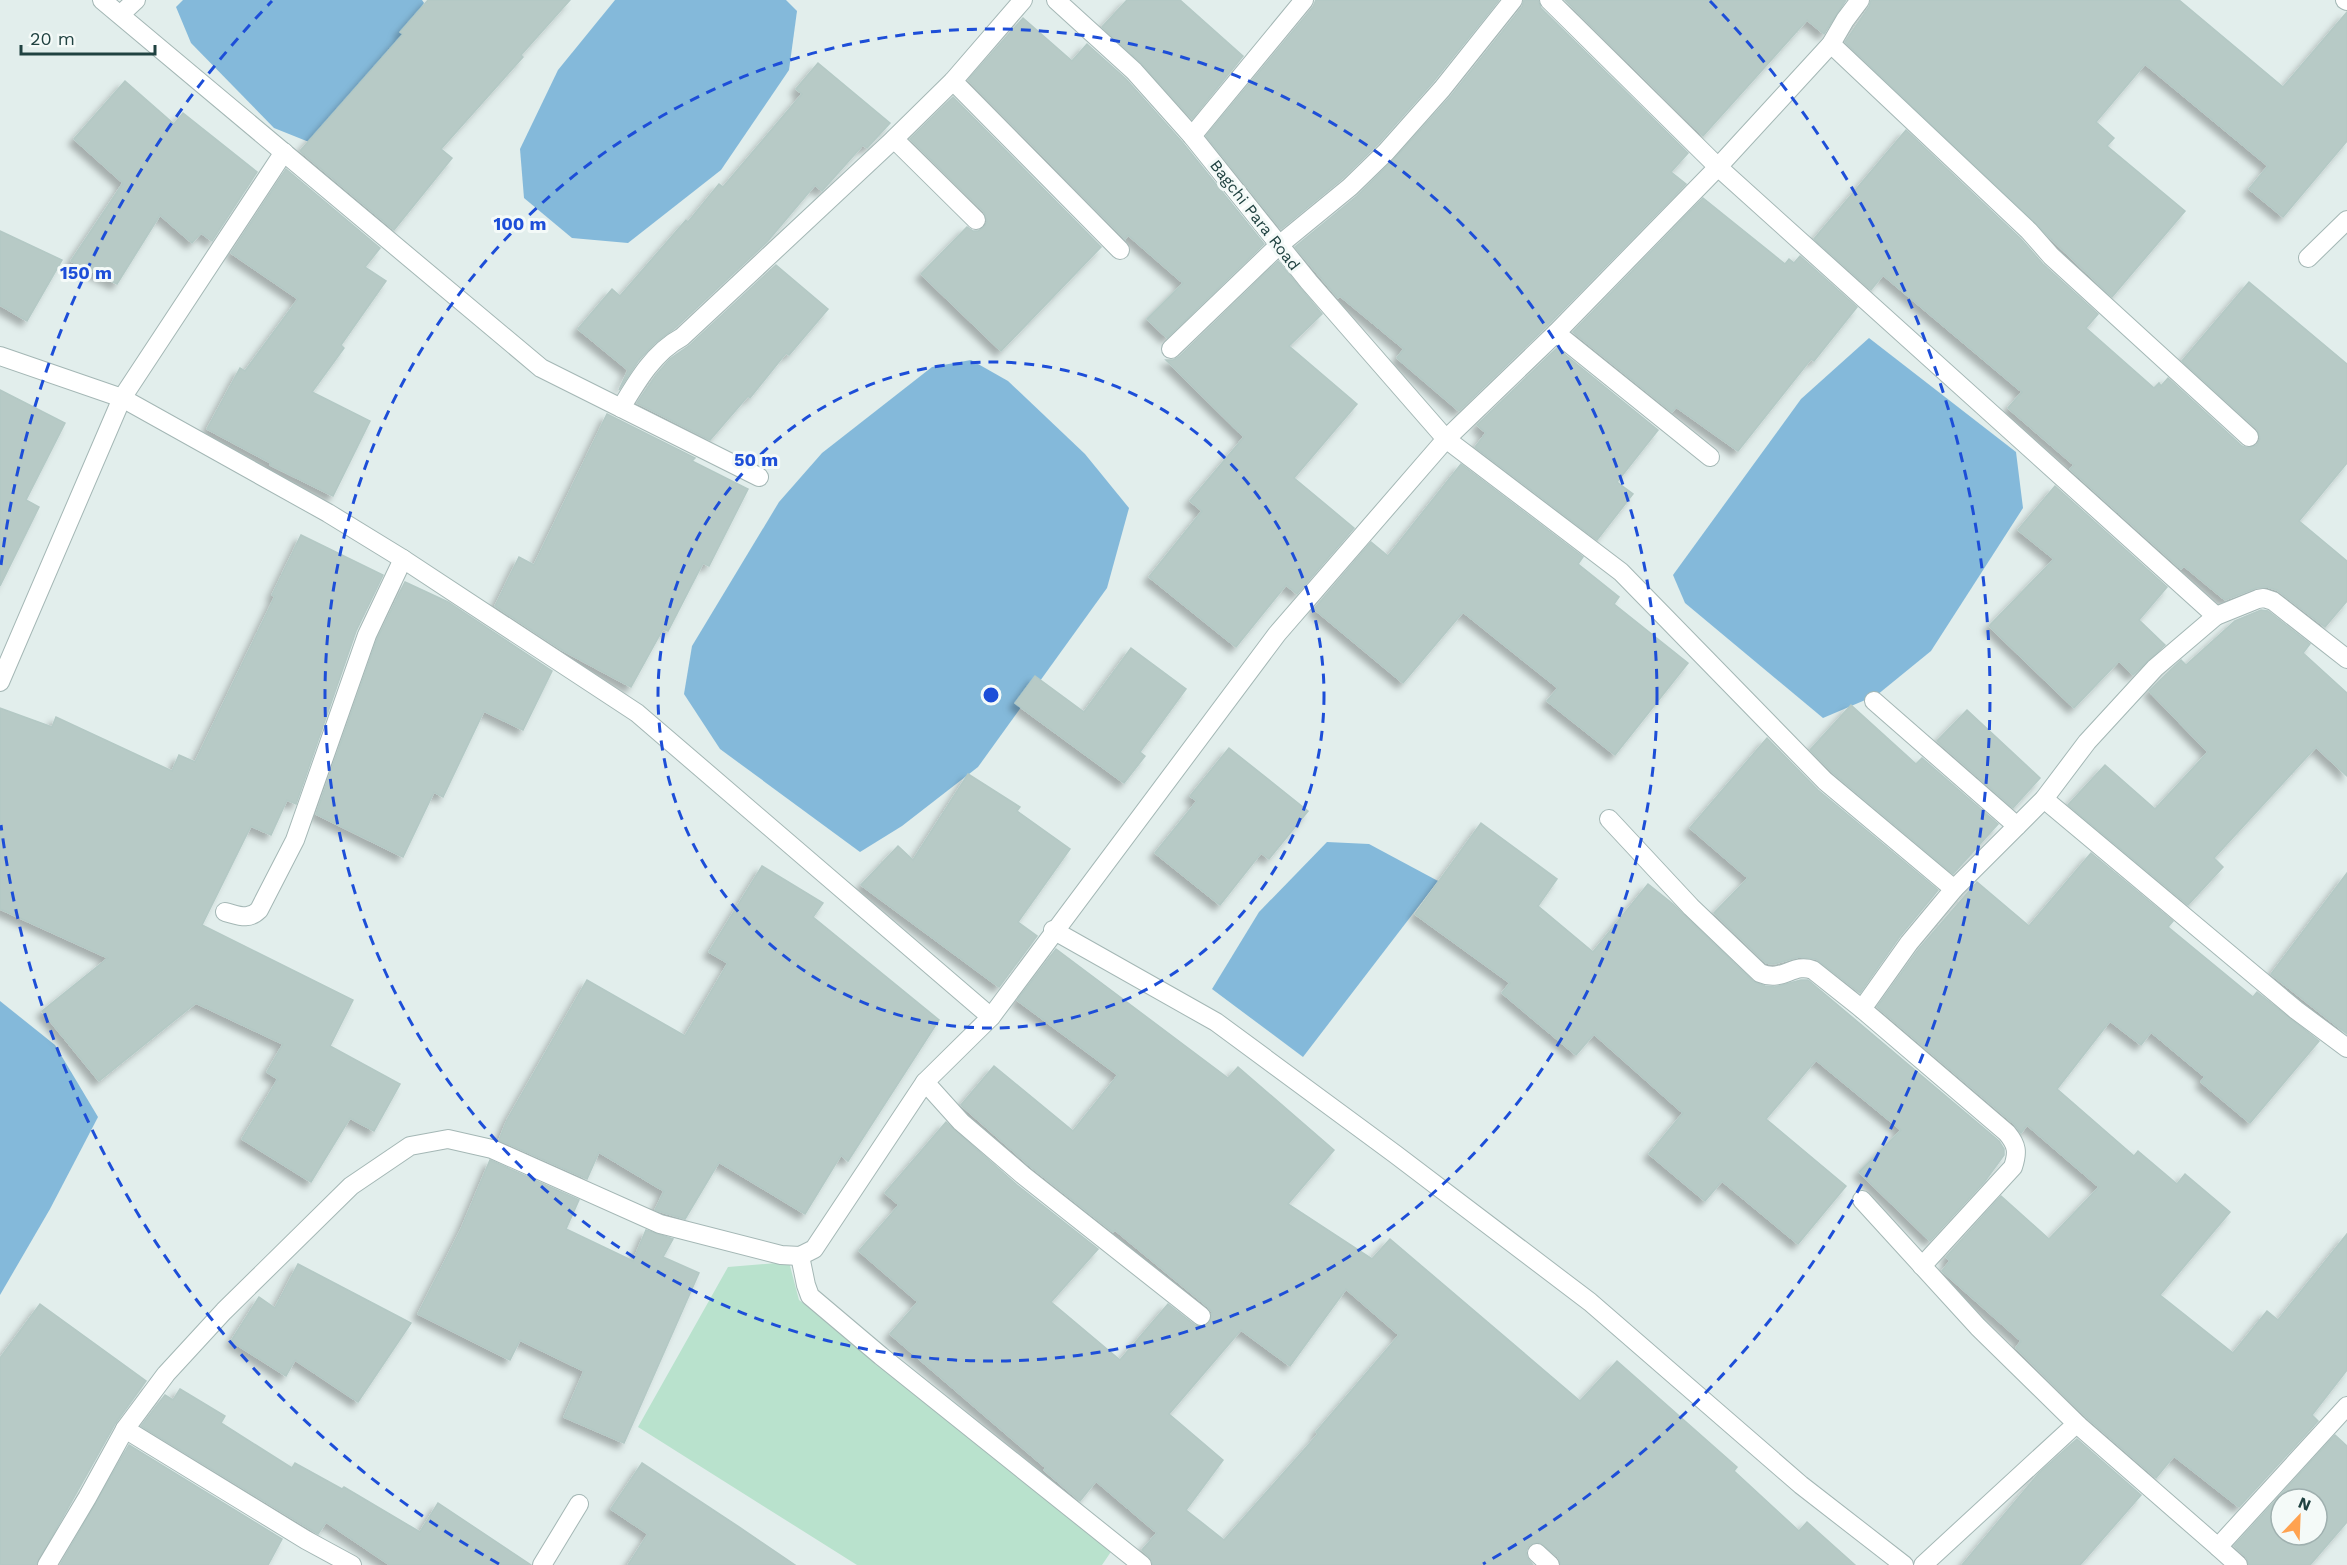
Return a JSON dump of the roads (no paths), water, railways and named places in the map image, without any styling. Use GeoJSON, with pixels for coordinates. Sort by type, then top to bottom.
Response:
{"type":"FeatureCollection","features":[{"type":"Feature","properties":{"kind":"street"},"geometry":{"type":"LineString","coordinates":[[102,0],[541,368],[759,477]]}},
{"type":"Feature","properties":{"kind":"street"},"geometry":{"type":"LineString","coordinates":[[121,15],[136,0]]}},
{"type":"Feature","properties":{"kind":"street"},"geometry":{"type":"LineString","coordinates":[[621,408],[640,376],[666,345],[682,337],[894,139],[953,81],[1023,0]]}},
{"type":"Feature","properties":{"kind":"street","name":"Bagchi Para Road"},"geometry":{"type":"LineString","coordinates":[[1056,0],[1134,71],[1192,136],[1278,246],[1446,439],[1621,572],[1825,781],[1954,889]]}},
{"type":"Feature","properties":{"kind":"street"},"geometry":{"type":"LineString","coordinates":[[1192,136],[1304,0]]}},
{"type":"Feature","properties":{"kind":"street"},"geometry":{"type":"LineString","coordinates":[[1171,349],[1278,246],[1350,187],[1386,152],[1442,89],[1513,0]]}},
{"type":"Feature","properties":{"kind":"street"},"geometry":{"type":"LineString","coordinates":[[1549,0],[1719,167],[2217,616]]}},
{"type":"Feature","properties":{"kind":"street"},"geometry":{"type":"LineString","coordinates":[[46,1565],[125,1429],[166,1374],[250,1286],[351,1186],[410,1146],[448,1139],[492,1149],[660,1224],[781,1254],[800,1256],[814,1249],[925,1082],[991,1017],[1053,930],[1277,634],[1446,439],[1556,333],[1719,167],[1832,44],[1845,20],[1860,0]]}},
{"type":"Feature","properties":{"kind":"street"},"geometry":{"type":"LineString","coordinates":[[1832,44],[2029,231],[2051,256],[2249,437]]}},
{"type":"Feature","properties":{"kind":"street"},"geometry":{"type":"LineString","coordinates":[[953,81],[1120,250]]}},
{"type":"Feature","properties":{"kind":"street"},"geometry":{"type":"LineString","coordinates":[[894,139],[976,220]]}},
{"type":"Feature","properties":{"kind":"street"},"geometry":{"type":"LineString","coordinates":[[0,682],[122,398],[284,152]]}},
{"type":"Feature","properties":{"kind":"street"},"geometry":{"type":"LineString","coordinates":[[2307,258],[2347,220]]}},
{"type":"Feature","properties":{"kind":"street"},"geometry":{"type":"LineString","coordinates":[[1556,333],[1710,457]]}},
{"type":"Feature","properties":{"kind":"street"},"geometry":{"type":"LineString","coordinates":[[0,356],[122,398],[328,513],[403,559],[637,712],[991,1017]]}},
{"type":"Feature","properties":{"kind":"street"},"geometry":{"type":"LineString","coordinates":[[225,912],[246,918],[254,916],[295,840],[335,720],[367,635],[403,559]]}},
{"type":"Feature","properties":{"kind":"street"},"geometry":{"type":"LineString","coordinates":[[1863,1009],[1909,943],[1954,889],[2044,799],[2087,742],[2155,668],[2217,616],[2264,598],[2273,601],[2347,659]]}},
{"type":"Feature","properties":{"kind":"street"},"geometry":{"type":"LineString","coordinates":[[1874,701],[2017,826]]}},
{"type":"Feature","properties":{"kind":"street"},"geometry":{"type":"LineString","coordinates":[[2044,799],[2296,1010],[2347,1048]]}},
{"type":"Feature","properties":{"kind":"street"},"geometry":{"type":"LineString","coordinates":[[1609,819],[1691,907],[1760,973],[1771,978],[1783,976],[1797,968],[1805,967],[1813,970],[1863,1009],[2016,1143],[2017,1156],[2013,1167],[1922,1266]]}},
{"type":"Feature","properties":{"kind":"street"},"geometry":{"type":"LineString","coordinates":[[1053,930],[1216,1022],[1395,1154],[1590,1302],[1801,1485],[1904,1565]]}},
{"type":"Feature","properties":{"kind":"street"},"geometry":{"type":"LineString","coordinates":[[925,1082],[961,1122],[1024,1176],[1201,1316]]}},
{"type":"Feature","properties":{"kind":"street"},"geometry":{"type":"LineString","coordinates":[[1862,1200],[1978,1327],[2078,1425],[2238,1565]]}},
{"type":"Feature","properties":{"kind":"street"},"geometry":{"type":"LineString","coordinates":[[800,1256],[810,1296],[1120,1558],[1142,1565]]}},
{"type":"Feature","properties":{"kind":"street"},"geometry":{"type":"LineString","coordinates":[[2218,1547],[2345,1412]]}},
{"type":"Feature","properties":{"kind":"street"},"geometry":{"type":"LineString","coordinates":[[1923,1565],[2074,1426],[2078,1425]]}},
{"type":"Feature","properties":{"kind":"street"},"geometry":{"type":"LineString","coordinates":[[125,1429],[306,1540],[352,1565]]}},
{"type":"Feature","properties":{"kind":"street"},"geometry":{"type":"LineString","coordinates":[[542,1565],[579,1504]]}},
{"type":"Feature","properties":{"kind":"water"},"geometry":{"type":"Polygon","coordinates":[[[183,0],[422,0],[424,3],[390,62],[319,146],[274,128],[191,43],[176,7],[183,0]]]}},
{"type":"Feature","properties":{"kind":"water"},"geometry":{"type":"Polygon","coordinates":[[[615,0],[786,0],[797,11],[789,70],[721,170],[628,243],[572,238],[524,198],[520,149],[558,70],[615,0]]]}},
{"type":"Feature","properties":{"kind":"water"},"geometry":{"type":"Polygon","coordinates":[[[1869,338],[2016,452],[2023,508],[1931,651],[1877,695],[1823,718],[1685,603],[1673,575],[1801,399],[1869,338]]]}},
{"type":"Feature","properties":{"kind":"water"},"geometry":{"type":"Polygon","coordinates":[[[971,360],[1008,381],[1085,454],[1129,508],[1107,588],[978,767],[902,826],[860,852],[720,749],[684,694],[692,646],[779,502],[822,453],[932,367],[971,360]]]}},
{"type":"Feature","properties":{"kind":"water"},"geometry":{"type":"Polygon","coordinates":[[[1327,842],[1369,844],[1438,881],[1303,1057],[1212,989],[1259,912],[1327,842]]]}},
{"type":"Feature","properties":{"kind":"water"},"geometry":{"type":"Polygon","coordinates":[[[0,1001],[55,1045],[98,1117],[50,1209],[0,1295],[0,1001]]]}}]}
